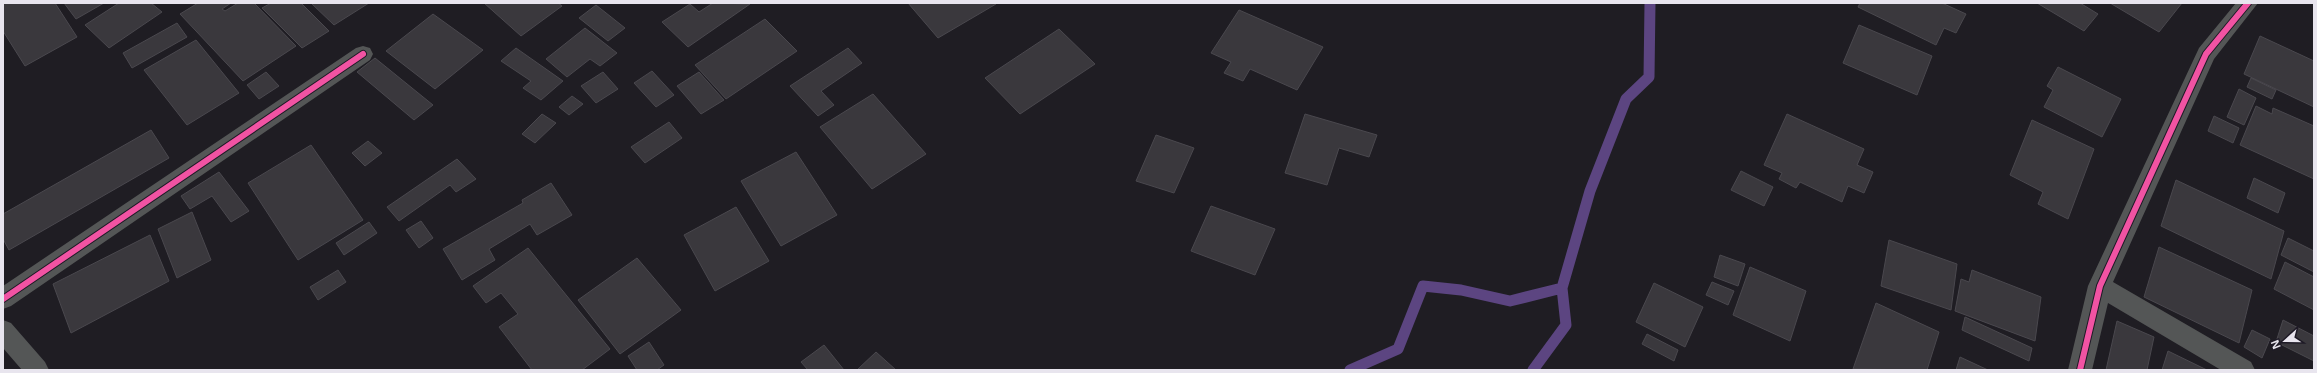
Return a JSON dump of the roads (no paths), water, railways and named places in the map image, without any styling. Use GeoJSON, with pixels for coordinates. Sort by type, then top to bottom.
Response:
{"type":"FeatureCollection","features":[{"type":"Feature","properties":{"kind":"street"},"geometry":{"type":"LineString","coordinates":[[2080,370],[2100,286],[2206,54],[2248,3]]}},
{"type":"Feature","properties":{"kind":"street"},"geometry":{"type":"LineString","coordinates":[[3,299],[363,54]]}},
{"type":"Feature","properties":{"kind":"street"},"geometry":{"type":"LineString","coordinates":[[2100,286],[2243,370]]}},
{"type":"Feature","properties":{"kind":"street"},"geometry":{"type":"LineString","coordinates":[[3,331],[37,370]]}},
{"type":"Feature","properties":{"kind":"waterway"},"geometry":{"type":"LineString","coordinates":[[1562,288],[1590,191],[1626,99],[1649,77],[1650,3]]}},
{"type":"Feature","properties":{"kind":"waterway"},"geometry":{"type":"LineString","coordinates":[[1350,370],[1398,349],[1423,286],[1461,290],[1510,301],[1562,288]]}},
{"type":"Feature","properties":{"kind":"waterway"},"geometry":{"type":"LineString","coordinates":[[1533,370],[1566,325],[1562,288]]}}]}
